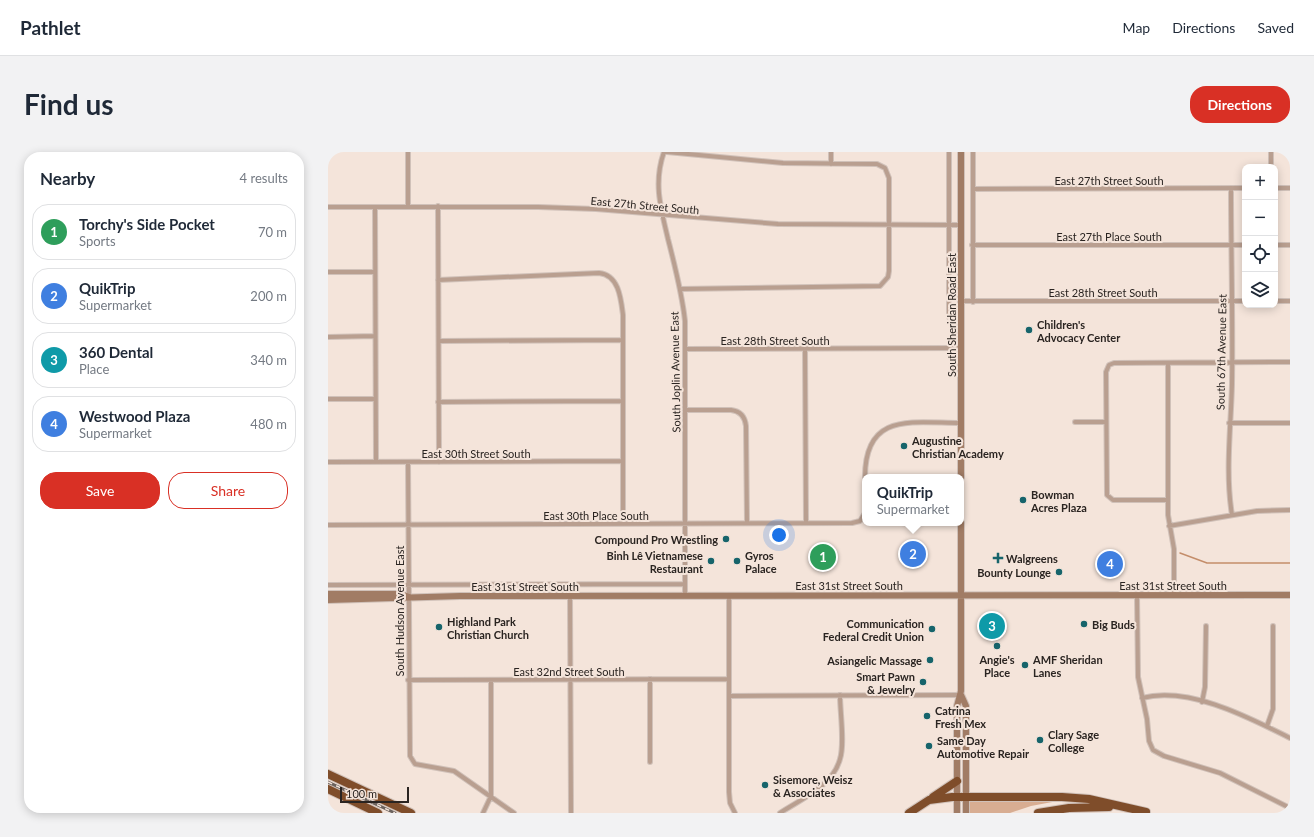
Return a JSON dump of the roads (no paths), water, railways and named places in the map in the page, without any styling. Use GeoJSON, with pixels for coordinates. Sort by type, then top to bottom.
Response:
{"type":"FeatureCollection","features":[{"type":"Feature","properties":{"kind":"highway"},"geometry":{"type":"LineString","coordinates":[[328,774],[412,813]]}},
{"type":"Feature","properties":{"kind":"highway"},"geometry":{"type":"LineString","coordinates":[[909,813],[958,781]]}},
{"type":"Feature","properties":{"kind":"highway"},"geometry":{"type":"LineString","coordinates":[[328,789],[378,813]]}},
{"type":"Feature","properties":{"kind":"highway"},"geometry":{"type":"LineString","coordinates":[[929,800],[957,797],[1062,796],[1089,799],[1148,813]]}},
{"type":"Feature","properties":{"kind":"highway"},"geometry":{"type":"LineString","coordinates":[[1038,813],[1094,807],[1148,813]]}},
{"type":"Feature","properties":{"kind":"main road","name":"South Sheridan Road East"},"geometry":{"type":"LineString","coordinates":[[961,152],[961,474]]}},
{"type":"Feature","properties":{"kind":"main road"},"geometry":{"type":"LineString","coordinates":[[957,813],[957,706],[961,696],[961,526]]}},
{"type":"Feature","properties":{"kind":"main road","name":"East 31st Street South"},"geometry":{"type":"LineString","coordinates":[[328,594],[402,594],[409,597]]}},
{"type":"Feature","properties":{"kind":"main road","name":"East 31st Street South"},"geometry":{"type":"LineString","coordinates":[[328,600],[401,599],[409,597],[570,596],[1290,595]]}},
{"type":"Feature","properties":{"kind":"main road"},"geometry":{"type":"LineString","coordinates":[[961,696],[966,706],[966,813]]}},
{"type":"Feature","properties":{"kind":"street"},"geometry":{"type":"LineString","coordinates":[[408,152],[408,207]]}},
{"type":"Feature","properties":{"kind":"street","name":"South Joplin Avenue East"},"geometry":{"type":"LineString","coordinates":[[664,152],[660,163],[658,185],[663,215],[680,289],[685,321],[685,596]]}},
{"type":"Feature","properties":{"kind":"street"},"geometry":{"type":"LineString","coordinates":[[667,152],[777,162],[831,164],[872,163],[885,168],[889,178],[889,271],[885,282],[874,287],[680,289]]}},
{"type":"Feature","properties":{"kind":"street"},"geometry":{"type":"LineString","coordinates":[[831,152],[831,164]]}},
{"type":"Feature","properties":{"kind":"street","name":"South Sheridan Road East"},"geometry":{"type":"LineString","coordinates":[[949,152],[949,318]]}},
{"type":"Feature","properties":{"kind":"street","name":"South Sheridan Road East"},"geometry":{"type":"LineString","coordinates":[[973,152],[973,302]]}},
{"type":"Feature","properties":{"kind":"street"},"geometry":{"type":"LineString","coordinates":[[1271,152],[1271,164]]}},
{"type":"Feature","properties":{"kind":"street","name":"South 67th Avenue East"},"geometry":{"type":"LineString","coordinates":[[1231,188],[1232,362],[1229,423],[1230,493],[1232,515]]}},
{"type":"Feature","properties":{"kind":"street","name":"East 27th Street South"},"geometry":{"type":"LineString","coordinates":[[973,189],[1242,188]]}},
{"type":"Feature","properties":{"kind":"street"},"geometry":{"type":"LineString","coordinates":[[1278,188],[1290,188]]}},
{"type":"Feature","properties":{"kind":"street"},"geometry":{"type":"LineString","coordinates":[[438,206],[439,462]]}},
{"type":"Feature","properties":{"kind":"street","name":"East 27th Street South"},"geometry":{"type":"LineString","coordinates":[[328,207],[559,207],[778,224],[961,225]]}},
{"type":"Feature","properties":{"kind":"street"},"geometry":{"type":"LineString","coordinates":[[375,207],[376,462]]}},
{"type":"Feature","properties":{"kind":"street","name":"East 27th Place South"},"geometry":{"type":"LineString","coordinates":[[972,245],[1242,245]]}},
{"type":"Feature","properties":{"kind":"street"},"geometry":{"type":"LineString","coordinates":[[1278,245],[1290,245]]}},
{"type":"Feature","properties":{"kind":"street"},"geometry":{"type":"LineString","coordinates":[[328,272],[375,272]]}},
{"type":"Feature","properties":{"kind":"street"},"geometry":{"type":"LineString","coordinates":[[438,280],[600,273],[610,276],[616,284],[621,303],[623,340],[623,524]]}},
{"type":"Feature","properties":{"kind":"street","name":"East 28th Street South"},"geometry":{"type":"LineString","coordinates":[[962,302],[1242,301]]}},
{"type":"Feature","properties":{"kind":"street"},"geometry":{"type":"LineString","coordinates":[[1278,301],[1290,301]]}},
{"type":"Feature","properties":{"kind":"street"},"geometry":{"type":"LineString","coordinates":[[328,337],[375,336]]}},
{"type":"Feature","properties":{"kind":"street"},"geometry":{"type":"LineString","coordinates":[[439,341],[623,340]]}},
{"type":"Feature","properties":{"kind":"street"},"geometry":{"type":"LineString","coordinates":[[805,348],[806,523]]}},
{"type":"Feature","properties":{"kind":"street","name":"East 28th Street South"},"geometry":{"type":"LineString","coordinates":[[685,349],[961,348]]}},
{"type":"Feature","properties":{"kind":"street"},"geometry":{"type":"LineString","coordinates":[[1168,500],[1113,500],[1108,497],[1106,491],[1106,372],[1109,365],[1114,363],[1290,362]]}},
{"type":"Feature","properties":{"kind":"street"},"geometry":{"type":"LineString","coordinates":[[1168,363],[1168,500],[1169,526],[1174,549],[1174,595]]}},
{"type":"Feature","properties":{"kind":"street"},"geometry":{"type":"LineString","coordinates":[[328,399],[375,399]]}},
{"type":"Feature","properties":{"kind":"street"},"geometry":{"type":"LineString","coordinates":[[438,402],[623,401]]}},
{"type":"Feature","properties":{"kind":"street"},"geometry":{"type":"LineString","coordinates":[[685,410],[732,410],[742,415],[746,426],[747,523]]}},
{"type":"Feature","properties":{"kind":"street"},"geometry":{"type":"LineString","coordinates":[[1075,422],[1106,422]]}},
{"type":"Feature","properties":{"kind":"street"},"geometry":{"type":"LineString","coordinates":[[865,474],[865,459],[868,448],[873,439],[882,431],[896,424],[961,423]]}},
{"type":"Feature","properties":{"kind":"street"},"geometry":{"type":"LineString","coordinates":[[1229,423],[1290,423]]}},
{"type":"Feature","properties":{"kind":"street","name":"East 30th Street South"},"geometry":{"type":"LineString","coordinates":[[328,462],[623,462]]}},
{"type":"Feature","properties":{"kind":"street","name":"South Hudson Avenue East"},"geometry":{"type":"LineString","coordinates":[[408,462],[408,749],[412,760],[420,765],[436,766],[454,771],[491,796]]}},
{"type":"Feature","properties":{"kind":"street"},"geometry":{"type":"LineString","coordinates":[[1169,526],[1262,510],[1290,510]]}},
{"type":"Feature","properties":{"kind":"street","name":"East 30th Place South"},"geometry":{"type":"LineString","coordinates":[[328,525],[852,523],[862,519]]}},
{"type":"Feature","properties":{"kind":"street","name":"East 31st Street South"},"geometry":{"type":"LineString","coordinates":[[328,585],[685,584]]}},
{"type":"Feature","properties":{"kind":"street"},"geometry":{"type":"LineString","coordinates":[[1138,595],[1138,670],[1150,745],[1159,754],[1220,773],[1290,808]]}},
{"type":"Feature","properties":{"kind":"street"},"geometry":{"type":"LineString","coordinates":[[570,596],[571,813]]}},
{"type":"Feature","properties":{"kind":"street"},"geometry":{"type":"LineString","coordinates":[[729,596],[729,792],[735,812]]}},
{"type":"Feature","properties":{"kind":"street"},"geometry":{"type":"LineString","coordinates":[[1202,702],[1205,687],[1206,626]]}},
{"type":"Feature","properties":{"kind":"street"},"geometry":{"type":"LineString","coordinates":[[1267,726],[1273,709],[1273,626]]}},
{"type":"Feature","properties":{"kind":"street"},"geometry":{"type":"LineString","coordinates":[[650,679],[650,762]]}},
{"type":"Feature","properties":{"kind":"street","name":"East 32nd Street South"},"geometry":{"type":"LineString","coordinates":[[408,680],[729,679]]}},
{"type":"Feature","properties":{"kind":"street"},"geometry":{"type":"LineString","coordinates":[[483,813],[491,796],[490,680]]}},
{"type":"Feature","properties":{"kind":"street"},"geometry":{"type":"LineString","coordinates":[[1142,698],[1172,694],[1202,702],[1240,714],[1290,738]]}},
{"type":"Feature","properties":{"kind":"street"},"geometry":{"type":"LineString","coordinates":[[780,813],[824,784],[835,770],[841,753],[840,695]]}},
{"type":"Feature","properties":{"kind":"street"},"geometry":{"type":"LineString","coordinates":[[729,696],[961,696]]}},
{"type":"Feature","properties":{"kind":"street"},"geometry":{"type":"LineString","coordinates":[[491,796],[514,813]]}},
{"type":"Feature","properties":{"kind":"waterway"},"geometry":{"type":"LineString","coordinates":[[1180,553],[1207,563],[1290,563]]}},
{"type":"Feature","properties":{"kind":"railway"},"geometry":{"type":"LineString","coordinates":[[328,782],[395,813]]}},
{"type":"Feature","properties":{"kind":"place","name":"Children's Advocacy Center"},"geometry":{"type":"Point","coordinates":[1029,330]}},
{"type":"Feature","properties":{"kind":"place","name":"Augustine Christian Academy"},"geometry":{"type":"Point","coordinates":[904,446]}},
{"type":"Feature","properties":{"kind":"place","name":"Bowman Acres Plaza"},"geometry":{"type":"Point","coordinates":[1023,500]}},
{"type":"Feature","properties":{"kind":"place","name":"Compound Pro Wrestling"},"geometry":{"type":"Point","coordinates":[726,539]}},
{"type":"Feature","properties":{"kind":"place","name":"QuikTrip"},"geometry":{"type":"Point","coordinates":[913,554]}},
{"type":"Feature","properties":{"kind":"place","name":"Torchy's Side Pocket"},"geometry":{"type":"Point","coordinates":[823,557]}},
{"type":"Feature","properties":{"kind":"place","name":"Walgreens"},"geometry":{"type":"Point","coordinates":[998,558]}},
{"type":"Feature","properties":{"kind":"place","name":"Binh Lê Vietnamese Restaurant"},"geometry":{"type":"Point","coordinates":[711,561]}},
{"type":"Feature","properties":{"kind":"place","name":"Gyros Palace"},"geometry":{"type":"Point","coordinates":[737,561]}},
{"type":"Feature","properties":{"kind":"place","name":"Westwood Plaza"},"geometry":{"type":"Point","coordinates":[1110,564]}},
{"type":"Feature","properties":{"kind":"place","name":"Bounty Lounge"},"geometry":{"type":"Point","coordinates":[1059,572]}},
{"type":"Feature","properties":{"kind":"place","name":"Big Buds"},"geometry":{"type":"Point","coordinates":[1084,624]}},
{"type":"Feature","properties":{"kind":"place","name":"360 Dental"},"geometry":{"type":"Point","coordinates":[992,626]}},
{"type":"Feature","properties":{"kind":"place","name":"Highland Park Christian Church"},"geometry":{"type":"Point","coordinates":[439,627]}},
{"type":"Feature","properties":{"kind":"place","name":"Communication Federal Credit Union"},"geometry":{"type":"Point","coordinates":[932,629]}},
{"type":"Feature","properties":{"kind":"place","name":"Angie's Place"},"geometry":{"type":"Point","coordinates":[997,646]}},
{"type":"Feature","properties":{"kind":"place","name":"Asiangelic Massage"},"geometry":{"type":"Point","coordinates":[930,660]}},
{"type":"Feature","properties":{"kind":"place","name":"AMF Sheridan Lanes"},"geometry":{"type":"Point","coordinates":[1025,665]}},
{"type":"Feature","properties":{"kind":"place","name":"Smart Pawn & Jewelry"},"geometry":{"type":"Point","coordinates":[923,682]}},
{"type":"Feature","properties":{"kind":"place","name":"Catrina Fresh Mex"},"geometry":{"type":"Point","coordinates":[927,716]}},
{"type":"Feature","properties":{"kind":"place","name":"Clary Sage College"},"geometry":{"type":"Point","coordinates":[1040,740]}},
{"type":"Feature","properties":{"kind":"place","name":"Same Day Automotive Repair"},"geometry":{"type":"Point","coordinates":[929,746]}},
{"type":"Feature","properties":{"kind":"place","name":"Sisemore, Weisz & Associates"},"geometry":{"type":"Point","coordinates":[765,785]}}]}
